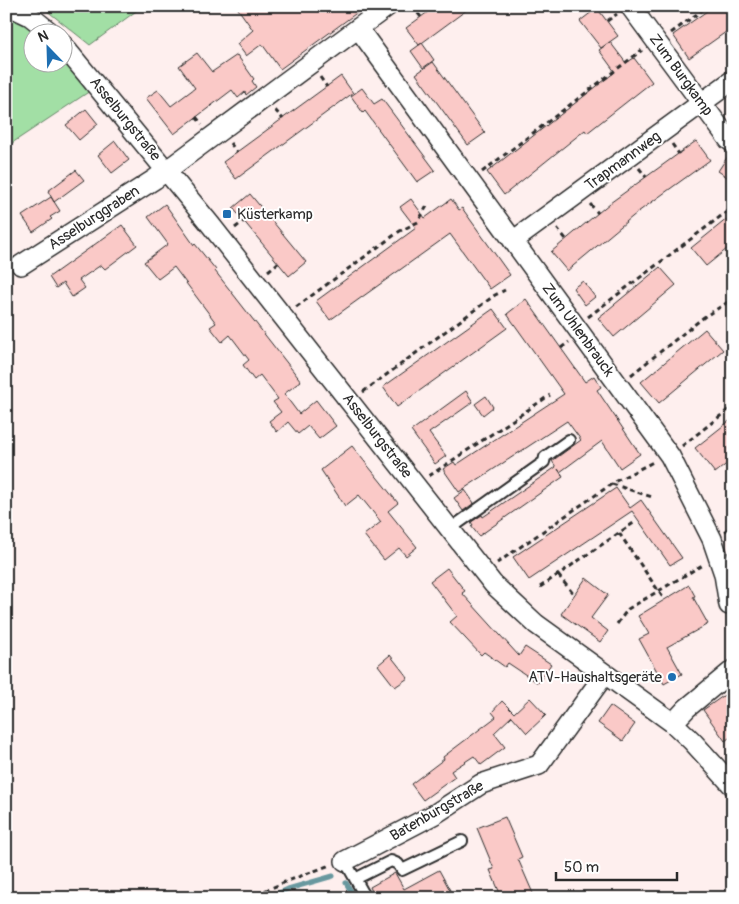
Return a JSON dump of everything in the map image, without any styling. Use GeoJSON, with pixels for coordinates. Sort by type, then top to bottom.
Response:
{"type":"FeatureCollection","features":[{"type":"Feature","properties":{"kind":"street"},"geometry":{"type":"LineString","coordinates":[[9,6],[30,16],[38,22]]}},
{"type":"Feature","properties":{"kind":"street"},"geometry":{"type":"LineString","coordinates":[[166,171],[388,6]]}},
{"type":"Feature","properties":{"kind":"street","name":"Zum Burgkamp"},"geometry":{"type":"LineString","coordinates":[[630,6],[701,103],[733,143]]}},
{"type":"Feature","properties":{"kind":"street","name":"Zum Uhlenbrauck"},"geometry":{"type":"LineString","coordinates":[[358,28],[670,456],[712,539],[724,574],[729,605]]}},
{"type":"Feature","properties":{"kind":"street","name":"Asselburgstraße"},"geometry":{"type":"LineString","coordinates":[[72,56],[166,171],[493,584],[536,624],[673,723],[733,786]]}},
{"type":"Feature","properties":{"kind":"street","name":"Trapmannweg"},"geometry":{"type":"LineString","coordinates":[[513,241],[733,80]]}},
{"type":"Feature","properties":{"kind":"street","name":"Asselburggraben"},"geometry":{"type":"LineString","coordinates":[[21,265],[166,171]]}},
{"type":"Feature","properties":{"kind":"street"},"geometry":{"type":"LineString","coordinates":[[673,723],[687,708],[733,670]]}},
{"type":"Feature","properties":{"kind":"street","name":"Batenburgstraße"},"geometry":{"type":"LineString","coordinates":[[345,861],[435,814],[481,784],[539,764],[605,674]]}},
{"type":"Feature","properties":{"kind":"lane"},"geometry":{"type":"LineString","coordinates":[[450,529],[544,462],[544,456],[569,440]]}},
{"type":"Feature","properties":{"kind":"lane"},"geometry":{"type":"LineString","coordinates":[[355,879],[391,861],[398,864],[402,870],[462,841]]}},
{"type":"Feature","properties":{"kind":"lane"},"geometry":{"type":"LineString","coordinates":[[345,861],[366,898]]}},
{"type":"Feature","properties":{"kind":"path"},"geometry":{"type":"LineString","coordinates":[[412,6],[421,18]]}},
{"type":"Feature","properties":{"kind":"path"},"geometry":{"type":"LineString","coordinates":[[470,182],[655,40],[669,34],[708,6]]}},
{"type":"Feature","properties":{"kind":"path"},"geometry":{"type":"LineString","coordinates":[[317,74],[327,86]]}},
{"type":"Feature","properties":{"kind":"path"},"geometry":{"type":"LineString","coordinates":[[273,107],[283,119]]}},
{"type":"Feature","properties":{"kind":"path"},"geometry":{"type":"LineString","coordinates":[[228,140],[237,152]]}},
{"type":"Feature","properties":{"kind":"path"},"geometry":{"type":"LineString","coordinates":[[296,306],[396,234],[418,222],[427,206]]}},
{"type":"Feature","properties":{"kind":"path"},"geometry":{"type":"LineString","coordinates":[[575,326],[733,207]]}},
{"type":"Feature","properties":{"kind":"path"},"geometry":{"type":"LineString","coordinates":[[235,228],[244,222]]}},
{"type":"Feature","properties":{"kind":"path"},"geometry":{"type":"LineString","coordinates":[[553,222],[566,239]]}},
{"type":"Feature","properties":{"kind":"path"},"geometry":{"type":"LineString","coordinates":[[396,234],[400,240]]}},
{"type":"Feature","properties":{"kind":"path"},"geometry":{"type":"LineString","coordinates":[[362,259],[366,264]]}},
{"type":"Feature","properties":{"kind":"path"},"geometry":{"type":"LineString","coordinates":[[268,271],[278,263]]}},
{"type":"Feature","properties":{"kind":"path"},"geometry":{"type":"LineString","coordinates":[[329,283],[333,288]]}},
{"type":"Feature","properties":{"kind":"path"},"geometry":{"type":"LineString","coordinates":[[362,392],[495,295],[505,290]]}},
{"type":"Feature","properties":{"kind":"path"},"geometry":{"type":"LineString","coordinates":[[618,385],[704,318],[733,299]]}},
{"type":"Feature","properties":{"kind":"path"},"geometry":{"type":"LineString","coordinates":[[428,477],[550,395]]}},
{"type":"Feature","properties":{"kind":"path"},"geometry":{"type":"LineString","coordinates":[[497,563],[612,484],[661,458],[670,456],[733,406]]}},
{"type":"Feature","properties":{"kind":"path"},"geometry":{"type":"LineString","coordinates":[[612,484],[652,498]]}},
{"type":"Feature","properties":{"kind":"path"},"geometry":{"type":"LineString","coordinates":[[540,587],[635,522]]}},
{"type":"Feature","properties":{"kind":"path"},"geometry":{"type":"LineString","coordinates":[[620,532],[664,600]]}},
{"type":"Feature","properties":{"kind":"path"},"geometry":{"type":"LineString","coordinates":[[616,624],[628,609],[700,567],[709,559]]}},
{"type":"Feature","properties":{"kind":"path"},"geometry":{"type":"LineString","coordinates":[[558,575],[575,596]]}},
{"type":"Feature","properties":{"kind":"path"},"geometry":{"type":"LineString","coordinates":[[729,605],[733,662]]}},
{"type":"Feature","properties":{"kind":"path"},"geometry":{"type":"LineString","coordinates":[[248,898],[306,874],[345,861]]}},
{"type":"Feature","properties":{"kind":"green space"},"geometry":{"type":"Polygon","coordinates":[[[41,6],[143,6],[90,45],[72,31],[72,22],[61,22],[41,6]]]}},
{"type":"Feature","properties":{"kind":"green space"},"geometry":{"type":"Polygon","coordinates":[[[6,15],[22,22],[22,72],[72,72],[72,68],[90,91],[6,147],[6,15]]]}},
{"type":"Feature","properties":{"kind":"building"},"geometry":{"type":"Polygon","coordinates":[[[236,6],[366,6],[280,69],[262,44],[246,56],[237,44],[253,30],[236,6]]]}},
{"type":"Feature","properties":{"kind":"building"},"geometry":{"type":"Polygon","coordinates":[[[436,6],[472,6],[419,45],[406,28],[436,6]]]}},
{"type":"Feature","properties":{"kind":"building"},"geometry":{"type":"Polygon","coordinates":[[[714,6],[733,6],[733,27],[689,58],[673,35],[714,6]]]}},
{"type":"Feature","properties":{"kind":"building"},"geometry":{"type":"Polygon","coordinates":[[[597,8],[618,36],[601,48],[580,21],[597,8]]]}},
{"type":"Feature","properties":{"kind":"building"},"geometry":{"type":"Polygon","coordinates":[[[610,42],[626,63],[634,58],[652,82],[587,133],[585,130],[504,195],[487,172],[615,72],[599,50],[610,42]]]}},
{"type":"Feature","properties":{"kind":"building"},"geometry":{"type":"Polygon","coordinates":[[[422,43],[434,60],[423,68],[411,51],[422,43]]]}},
{"type":"Feature","properties":{"kind":"building"},"geometry":{"type":"Polygon","coordinates":[[[197,53],[212,72],[237,55],[254,79],[252,81],[256,87],[246,95],[245,92],[238,98],[232,90],[174,134],[146,98],[158,90],[171,106],[195,88],[179,66],[197,53]]]}},
{"type":"Feature","properties":{"kind":"building"},"geometry":{"type":"Polygon","coordinates":[[[433,62],[485,133],[468,145],[416,74],[433,62]]]}},
{"type":"Feature","properties":{"kind":"building"},"geometry":{"type":"Polygon","coordinates":[[[341,76],[353,93],[236,179],[223,162],[341,76]]]}},
{"type":"Feature","properties":{"kind":"building"},"geometry":{"type":"Polygon","coordinates":[[[362,88],[374,104],[382,99],[435,170],[417,182],[365,111],[363,113],[351,96],[362,88]]]}},
{"type":"Feature","properties":{"kind":"building"},"geometry":{"type":"Polygon","coordinates":[[[86,109],[98,124],[79,140],[66,125],[86,109]]]}},
{"type":"Feature","properties":{"kind":"building"},"geometry":{"type":"Polygon","coordinates":[[[115,141],[129,160],[112,173],[98,155],[115,141]]]}},
{"type":"Feature","properties":{"kind":"building"},"geometry":{"type":"Polygon","coordinates":[[[696,141],[710,160],[638,212],[567,271],[551,252],[610,203],[696,141]]]}},
{"type":"Feature","properties":{"kind":"building"},"geometry":{"type":"Polygon","coordinates":[[[730,153],[733,154],[733,181],[718,171],[730,153]]]}},
{"type":"Feature","properties":{"kind":"building"},"geometry":{"type":"Polygon","coordinates":[[[76,170],[84,180],[54,202],[48,191],[76,170]]]}},
{"type":"Feature","properties":{"kind":"building"},"geometry":{"type":"Polygon","coordinates":[[[250,194],[306,262],[289,276],[233,208],[250,194]]]}},
{"type":"Feature","properties":{"kind":"building"},"geometry":{"type":"Polygon","coordinates":[[[51,197],[60,211],[33,232],[22,216],[51,197]]]}},
{"type":"Feature","properties":{"kind":"building"},"geometry":{"type":"Polygon","coordinates":[[[411,199],[425,218],[451,199],[459,210],[462,208],[510,275],[490,289],[450,234],[330,320],[316,301],[416,228],[400,207],[411,199]]]}},
{"type":"Feature","properties":{"kind":"building"},"geometry":{"type":"Polygon","coordinates":[[[165,204],[194,245],[216,270],[301,381],[284,394],[299,414],[316,400],[336,426],[319,439],[308,426],[298,434],[288,422],[277,432],[269,421],[281,412],[273,402],[278,399],[260,375],[254,380],[243,365],[249,360],[230,335],[222,342],[210,327],[216,323],[174,267],[158,279],[144,262],[168,244],[148,217],[165,204]]]}},
{"type":"Feature","properties":{"kind":"building"},"geometry":{"type":"Polygon","coordinates":[[[733,214],[733,244],[706,266],[691,248],[733,214]]]}},
{"type":"Feature","properties":{"kind":"building"},"geometry":{"type":"Polygon","coordinates":[[[122,225],[137,245],[105,269],[101,265],[79,280],[85,288],[72,297],[63,283],[56,288],[49,277],[122,225]]]}},
{"type":"Feature","properties":{"kind":"building"},"geometry":{"type":"Polygon","coordinates":[[[660,267],[676,285],[614,337],[598,318],[660,267]]]}},
{"type":"Feature","properties":{"kind":"building"},"geometry":{"type":"Polygon","coordinates":[[[583,281],[595,297],[585,305],[573,288],[583,281]]]}},
{"type":"Feature","properties":{"kind":"building"},"geometry":{"type":"Polygon","coordinates":[[[526,299],[585,382],[594,376],[601,387],[597,390],[640,454],[620,468],[602,441],[560,472],[558,469],[563,477],[479,536],[471,526],[473,525],[471,522],[482,515],[483,517],[556,467],[552,461],[581,440],[567,421],[459,492],[443,469],[454,462],[456,465],[564,394],[507,314],[526,299]]]}},
{"type":"Feature","properties":{"kind":"building"},"geometry":{"type":"Polygon","coordinates":[[[493,309],[507,328],[397,407],[383,387],[493,309]]]}},
{"type":"Feature","properties":{"kind":"building"},"geometry":{"type":"Polygon","coordinates":[[[705,329],[723,350],[659,403],[641,382],[705,329]]]}},
{"type":"Feature","properties":{"kind":"building"},"geometry":{"type":"Polygon","coordinates":[[[466,391],[473,402],[429,433],[446,456],[435,464],[411,431],[466,391]]]}},
{"type":"Feature","properties":{"kind":"building"},"geometry":{"type":"Polygon","coordinates":[[[486,396],[493,407],[483,415],[475,404],[486,396]]]}},
{"type":"Feature","properties":{"kind":"building"},"geometry":{"type":"Polygon","coordinates":[[[733,418],[733,459],[715,473],[695,448],[733,418]]]}},
{"type":"Feature","properties":{"kind":"building"},"geometry":{"type":"Polygon","coordinates":[[[352,446],[398,503],[388,511],[417,547],[406,556],[399,548],[384,560],[364,535],[381,522],[359,495],[345,506],[321,470],[352,446]]]}},
{"type":"Feature","properties":{"kind":"building"},"geometry":{"type":"Polygon","coordinates":[[[616,488],[630,508],[641,500],[682,558],[670,565],[632,511],[529,580],[513,557],[616,488]]]}},
{"type":"Feature","properties":{"kind":"building"},"geometry":{"type":"Polygon","coordinates":[[[465,490],[474,503],[463,511],[454,498],[465,490]]]}},
{"type":"Feature","properties":{"kind":"building"},"geometry":{"type":"Polygon","coordinates":[[[447,568],[465,591],[462,593],[519,656],[525,647],[551,664],[538,683],[508,663],[505,667],[484,652],[481,655],[450,622],[457,616],[430,581],[447,568]]]}},
{"type":"Feature","properties":{"kind":"building"},"geometry":{"type":"Polygon","coordinates":[[[586,578],[608,595],[591,618],[608,631],[600,642],[561,614],[586,578]]]}},
{"type":"Feature","properties":{"kind":"building"},"geometry":{"type":"Polygon","coordinates":[[[689,585],[695,596],[693,597],[708,624],[667,647],[682,674],[664,684],[639,639],[649,634],[638,616],[689,585]]]}},
{"type":"Feature","properties":{"kind":"building"},"geometry":{"type":"Polygon","coordinates":[[[390,655],[408,678],[395,687],[378,665],[390,655]]]}},
{"type":"Feature","properties":{"kind":"building"},"geometry":{"type":"Polygon","coordinates":[[[733,689],[733,735],[725,741],[703,710],[733,689]]]}},
{"type":"Feature","properties":{"kind":"building"},"geometry":{"type":"Polygon","coordinates":[[[530,698],[546,715],[527,733],[512,716],[494,733],[505,747],[481,765],[474,756],[451,771],[455,777],[423,800],[411,784],[496,717],[492,712],[502,701],[514,713],[530,698]]]}},
{"type":"Feature","properties":{"kind":"building"},"geometry":{"type":"Polygon","coordinates":[[[610,706],[635,724],[623,741],[598,723],[610,706]]]}},
{"type":"Feature","properties":{"kind":"building"},"geometry":{"type":"Polygon","coordinates":[[[505,817],[522,857],[518,859],[535,898],[502,898],[490,870],[494,869],[477,828],[505,817]]]}},
{"type":"Feature","properties":{"kind":"building"},"geometry":{"type":"Polygon","coordinates":[[[439,870],[451,892],[440,898],[375,898],[370,887],[395,873],[404,889],[439,870]]]}},
{"type":"Feature","properties":{"kind":"waterway"},"geometry":{"type":"LineString","coordinates":[[268,898],[288,889],[333,876]]}},
{"type":"Feature","properties":{"kind":"waterway"},"geometry":{"type":"LineString","coordinates":[[346,883],[355,898]]}},
{"type":"Feature","properties":{"kind":"place","name":"Küsterkamp"},"geometry":{"type":"Point","coordinates":[227,214]}},
{"type":"Feature","properties":{"kind":"place","name":"ATV-Haushaltsgeräte"},"geometry":{"type":"Point","coordinates":[672,677]}}]}
